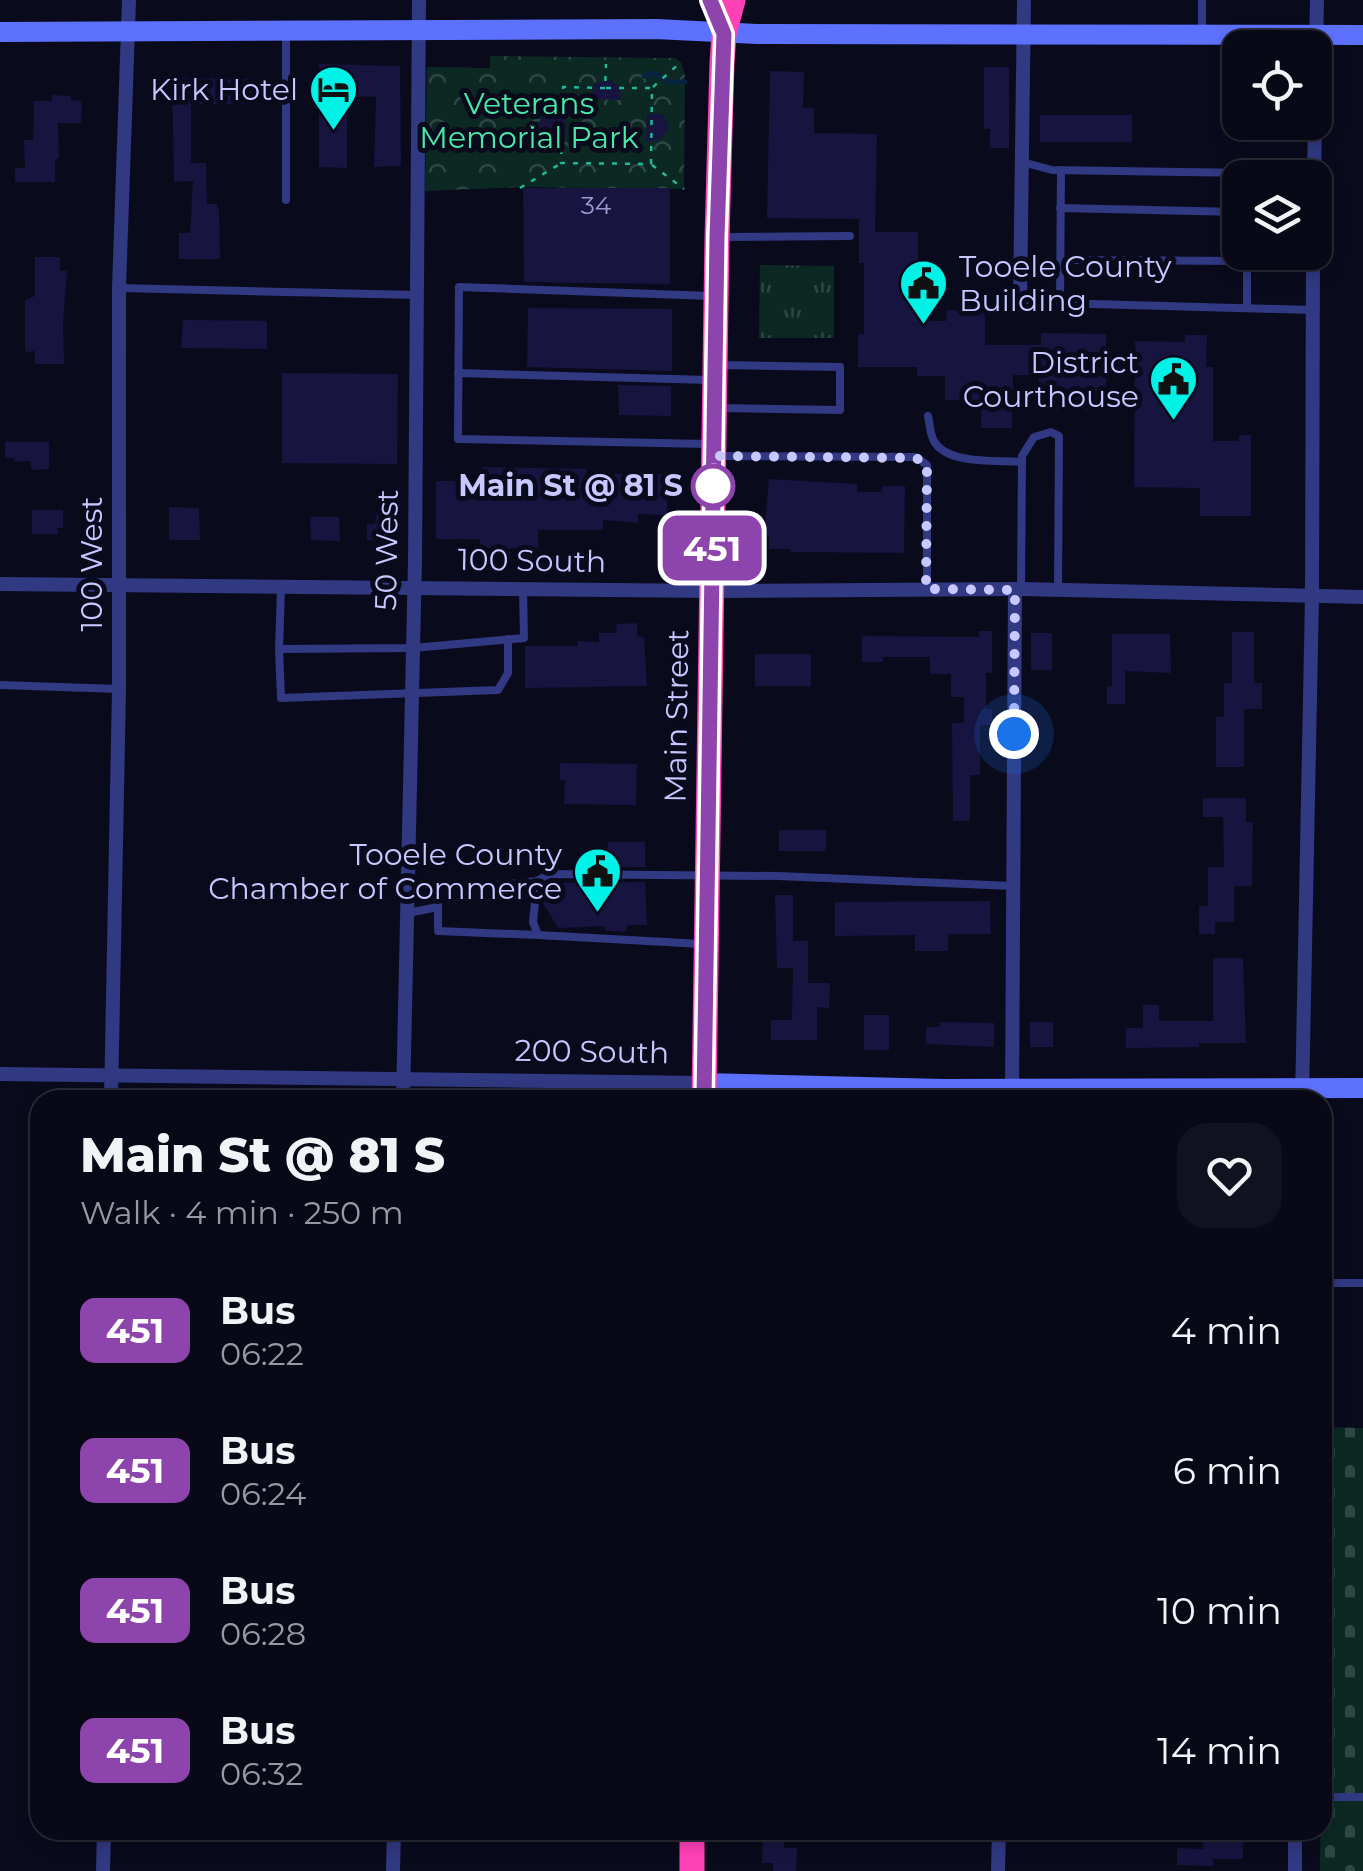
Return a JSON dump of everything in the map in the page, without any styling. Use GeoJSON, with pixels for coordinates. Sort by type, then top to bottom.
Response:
{"type":"FeatureCollection","features":[{"type":"Feature","properties":{"kind":"highway","name":"Main Street"},"geometry":{"type":"LineString","coordinates":[[710,0],[724,34]]}},
{"type":"Feature","properties":{"kind":"highway","name":"Main Street"},"geometry":{"type":"LineString","coordinates":[[704,1090],[717,237],[724,34],[733,0]]}},
{"type":"Feature","properties":{"kind":"highway"},"geometry":{"type":"LineString","coordinates":[[692,1840],[692,1871]]}},
{"type":"Feature","properties":{"kind":"street","name":"100 West"},"geometry":{"type":"LineString","coordinates":[[111,1090],[120,688],[119,288],[128,0]]}},
{"type":"Feature","properties":{"kind":"street","name":"50 West"},"geometry":{"type":"LineString","coordinates":[[404,1090],[414,587],[419,0]]}},
{"type":"Feature","properties":{"kind":"street"},"geometry":{"type":"LineString","coordinates":[[1020,302],[1024,0]]}},
{"type":"Feature","properties":{"kind":"street"},"geometry":{"type":"LineString","coordinates":[[1316,30],[1317,0]]}},
{"type":"Feature","properties":{"kind":"street"},"geometry":{"type":"LineString","coordinates":[[0,32],[656,29],[724,34],[1222,35]]}},
{"type":"Feature","properties":{"kind":"street"},"geometry":{"type":"LineString","coordinates":[[1332,36],[1363,35]]}},
{"type":"Feature","properties":{"kind":"street"},"geometry":{"type":"LineString","coordinates":[[1302,1090],[1312,597],[1312,270]]}},
{"type":"Feature","properties":{"kind":"street","name":"100 South"},"geometry":{"type":"LineString","coordinates":[[0,584],[1058,590],[1363,597]]}},
{"type":"Feature","properties":{"kind":"street"},"geometry":{"type":"LineString","coordinates":[[1012,1090],[1018,590]]}},
{"type":"Feature","properties":{"kind":"street","name":"200 South"},"geometry":{"type":"LineString","coordinates":[[0,1074],[404,1080],[654,1090]]}},
{"type":"Feature","properties":{"kind":"street","name":"200 South"},"geometry":{"type":"LineString","coordinates":[[1332,1091],[1363,1088]]}},
{"type":"Feature","properties":{"kind":"street"},"geometry":{"type":"LineString","coordinates":[[103,1871],[104,1840]]}},
{"type":"Feature","properties":{"kind":"street"},"geometry":{"type":"LineString","coordinates":[[393,1871],[394,1840]]}},
{"type":"Feature","properties":{"kind":"street"},"geometry":{"type":"LineString","coordinates":[[998,1871],[999,1840]]}},
{"type":"Feature","properties":{"kind":"street"},"geometry":{"type":"LineString","coordinates":[[1295,1840],[1295,1871]]}},
{"type":"Feature","properties":{"kind":"lane"},"geometry":{"type":"LineString","coordinates":[[1202,0],[1202,35]]}},
{"type":"Feature","properties":{"kind":"lane"},"geometry":{"type":"LineString","coordinates":[[286,29],[286,200]]}},
{"type":"Feature","properties":{"kind":"lane"},"geometry":{"type":"LineString","coordinates":[[1022,162],[1061,170],[1222,173]]}},
{"type":"Feature","properties":{"kind":"lane"},"geometry":{"type":"LineString","coordinates":[[1060,303],[1061,170]]}},
{"type":"Feature","properties":{"kind":"lane"},"geometry":{"type":"LineString","coordinates":[[1060,208],[1222,212]]}},
{"type":"Feature","properties":{"kind":"lane"},"geometry":{"type":"LineString","coordinates":[[717,237],[850,236]]}},
{"type":"Feature","properties":{"kind":"lane"},"geometry":{"type":"LineString","coordinates":[[1060,260],[1222,257]]}},
{"type":"Feature","properties":{"kind":"lane"},"geometry":{"type":"LineString","coordinates":[[1247,270],[1247,308]]}},
{"type":"Feature","properties":{"kind":"lane"},"geometry":{"type":"LineString","coordinates":[[716,296],[458,287],[458,439],[916,458],[927,465],[926,589]]}},
{"type":"Feature","properties":{"kind":"lane"},"geometry":{"type":"LineString","coordinates":[[119,288],[417,295]]}},
{"type":"Feature","properties":{"kind":"lane"},"geometry":{"type":"LineString","coordinates":[[1020,302],[1312,310]]}},
{"type":"Feature","properties":{"kind":"lane"},"geometry":{"type":"LineString","coordinates":[[458,374],[715,373],[840,367],[840,410],[714,408]]}},
{"type":"Feature","properties":{"kind":"lane"},"geometry":{"type":"LineString","coordinates":[[928,416],[932,440],[942,450],[956,456],[1022,462]]}},
{"type":"Feature","properties":{"kind":"lane"},"geometry":{"type":"LineString","coordinates":[[1018,590],[1022,462],[1034,437],[1051,432],[1059,436],[1058,590]]}},
{"type":"Feature","properties":{"kind":"lane"},"geometry":{"type":"LineString","coordinates":[[281,588],[281,698],[498,690],[508,673],[508,640]]}},
{"type":"Feature","properties":{"kind":"lane"},"geometry":{"type":"LineString","coordinates":[[280,649],[413,648],[524,638],[523,588]]}},
{"type":"Feature","properties":{"kind":"lane"},"geometry":{"type":"LineString","coordinates":[[0,685],[120,688]]}},
{"type":"Feature","properties":{"kind":"lane"},"geometry":{"type":"LineString","coordinates":[[706,944],[438,932],[438,891],[537,881],[549,874],[1013,886]]}},
{"type":"Feature","properties":{"kind":"lane"},"geometry":{"type":"LineString","coordinates":[[537,881],[533,922],[538,936]]}},
{"type":"Feature","properties":{"kind":"lane"},"geometry":{"type":"LineString","coordinates":[[408,913],[438,907]]}},
{"type":"Feature","properties":{"kind":"lane"},"geometry":{"type":"LineString","coordinates":[[1332,1283],[1363,1283]]}},
{"type":"Feature","properties":{"kind":"lane"},"geometry":{"type":"LineString","coordinates":[[1332,1797],[1363,1798]]}},
{"type":"Feature","properties":{"kind":"path"},"geometry":{"type":"LineString","coordinates":[[561,164],[562,87],[652,88],[681,62]]}},
{"type":"Feature","properties":{"kind":"path"},"geometry":{"type":"LineString","coordinates":[[605,88],[606,64]]}},
{"type":"Feature","properties":{"kind":"path"},"geometry":{"type":"LineString","coordinates":[[651,164],[652,88]]}},
{"type":"Feature","properties":{"kind":"path"},"geometry":{"type":"LineString","coordinates":[[520,188],[561,164],[651,164],[684,189]]}},
{"type":"Feature","properties":{"kind":"green space","name":"Veterans Memorial Park"},"geometry":{"type":"Polygon","coordinates":[[[490,56],[675,58],[681,62],[685,75],[684,189],[523,187],[425,191],[427,67],[490,68],[490,56]]]}},
{"type":"Feature","properties":{"kind":"green space"},"geometry":{"type":"Polygon","coordinates":[[[760,265],[834,266],[834,338],[759,338],[760,265]]]}},
{"type":"Feature","properties":{"kind":"green space"},"geometry":{"type":"Polygon","coordinates":[[[1332,1427],[1363,1428],[1363,1871],[1320,1871],[1320,1840],[1332,1840],[1332,1427]]]}},
{"type":"Feature","properties":{"kind":"building","name":"Kirk Hotel"},"geometry":{"type":"Polygon","coordinates":[[[319,64],[400,66],[401,166],[374,167],[376,97],[347,96],[347,168],[319,167],[319,64]]]}},
{"type":"Feature","properties":{"kind":"building"},"geometry":{"type":"Polygon","coordinates":[[[984,67],[1009,67],[1009,148],[990,148],[990,129],[984,129],[984,67]]]}},
{"type":"Feature","properties":{"kind":"building","name":"Tooele County Building"},"geometry":{"type":"Polygon","coordinates":[[[770,71],[804,72],[803,108],[814,108],[814,133],[877,134],[875,232],[918,232],[918,321],[946,321],[947,310],[985,311],[985,345],[1041,345],[1041,333],[1106,334],[1106,410],[1039,410],[1039,375],[1013,375],[1012,428],[981,428],[981,400],[945,400],[945,376],[917,376],[917,367],[858,367],[858,334],[864,334],[864,263],[859,263],[859,219],[767,218],[770,71]]]}},
{"type":"Feature","properties":{"kind":"building"},"geometry":{"type":"Polygon","coordinates":[[[172,78],[255,79],[253,104],[191,104],[191,163],[206,163],[207,204],[217,204],[219,211],[220,259],[179,259],[179,233],[190,233],[193,181],[174,182],[172,78]]]}},
{"type":"Feature","properties":{"kind":"building"},"geometry":{"type":"Polygon","coordinates":[[[611,80],[620,88],[621,100],[591,99],[595,83],[611,80]]]}},
{"type":"Feature","properties":{"kind":"building"},"geometry":{"type":"Polygon","coordinates":[[[52,95],[82,101],[81,123],[58,123],[55,182],[15,182],[15,168],[25,168],[24,140],[33,140],[34,101],[52,101],[52,95]]]}},
{"type":"Feature","properties":{"kind":"building"},"geometry":{"type":"Polygon","coordinates":[[[566,105],[565,138],[545,135],[539,123],[546,108],[566,105]]]}},
{"type":"Feature","properties":{"kind":"building"},"geometry":{"type":"Polygon","coordinates":[[[647,113],[664,115],[669,128],[659,141],[646,141],[647,113]]]}},
{"type":"Feature","properties":{"kind":"building"},"geometry":{"type":"Polygon","coordinates":[[[1040,115],[1132,115],[1132,142],[1040,142],[1040,115]]]}},
{"type":"Feature","properties":{"kind":"building"},"geometry":{"type":"Polygon","coordinates":[[[523,188],[670,188],[670,284],[524,282],[523,188]]]}},
{"type":"Feature","properties":{"kind":"building"},"geometry":{"type":"Polygon","coordinates":[[[35,257],[60,257],[60,271],[67,271],[64,364],[35,364],[35,351],[25,352],[25,300],[35,296],[35,257]]]}},
{"type":"Feature","properties":{"kind":"building"},"geometry":{"type":"Polygon","coordinates":[[[528,308],[672,309],[672,371],[527,367],[528,308]]]}},
{"type":"Feature","properties":{"kind":"building"},"geometry":{"type":"Polygon","coordinates":[[[183,320],[267,321],[267,349],[181,348],[183,320]]]}},
{"type":"Feature","properties":{"kind":"building","name":"District Courthouse"},"geometry":{"type":"Polygon","coordinates":[[[1185,335],[1207,335],[1206,367],[1213,367],[1213,441],[1239,441],[1239,435],[1251,435],[1251,516],[1200,516],[1200,488],[1134,487],[1135,341],[1185,342],[1185,335]]]}},
{"type":"Feature","properties":{"kind":"building"},"geometry":{"type":"Polygon","coordinates":[[[282,373],[398,374],[397,464],[282,463],[282,373]]]}},
{"type":"Feature","properties":{"kind":"building"},"geometry":{"type":"Polygon","coordinates":[[[618,385],[671,386],[671,416],[619,415],[618,385]]]}},
{"type":"Feature","properties":{"kind":"building"},"geometry":{"type":"Polygon","coordinates":[[[5,442],[49,442],[49,469],[32,470],[30,461],[5,458],[5,442]]]}},
{"type":"Feature","properties":{"kind":"building"},"geometry":{"type":"Polygon","coordinates":[[[482,467],[587,469],[586,474],[667,474],[667,515],[638,514],[638,523],[603,520],[603,530],[538,530],[538,548],[480,549],[480,539],[436,539],[436,481],[481,481],[482,467]]]}},
{"type":"Feature","properties":{"kind":"building"},"geometry":{"type":"Polygon","coordinates":[[[769,479],[857,484],[857,492],[882,492],[882,486],[905,486],[904,553],[769,549],[769,535],[764,535],[769,479]]]}},
{"type":"Feature","properties":{"kind":"building"},"geometry":{"type":"Polygon","coordinates":[[[169,507],[199,508],[200,540],[169,540],[169,507]]]}},
{"type":"Feature","properties":{"kind":"building"},"geometry":{"type":"Polygon","coordinates":[[[32,510],[63,510],[63,528],[57,528],[58,534],[32,534],[32,510]]]}},
{"type":"Feature","properties":{"kind":"building"},"geometry":{"type":"Polygon","coordinates":[[[377,511],[397,512],[397,546],[379,546],[378,541],[367,540],[367,524],[375,524],[377,511]]]}},
{"type":"Feature","properties":{"kind":"building"},"geometry":{"type":"Polygon","coordinates":[[[310,517],[339,517],[340,541],[311,540],[310,517]]]}},
{"type":"Feature","properties":{"kind":"building"},"geometry":{"type":"Polygon","coordinates":[[[637,623],[637,636],[644,637],[647,686],[525,688],[525,646],[599,642],[599,633],[616,633],[617,624],[637,623]]]}},
{"type":"Feature","properties":{"kind":"building"},"geometry":{"type":"Polygon","coordinates":[[[979,631],[992,631],[992,673],[986,673],[986,709],[992,709],[992,725],[980,725],[980,775],[970,775],[970,821],[953,821],[952,723],[964,723],[964,697],[951,697],[951,674],[930,674],[930,657],[883,657],[883,662],[862,662],[862,636],[979,637],[979,631]]]}},
{"type":"Feature","properties":{"kind":"building"},"geometry":{"type":"Polygon","coordinates":[[[1232,632],[1254,632],[1254,683],[1262,683],[1262,709],[1244,709],[1244,767],[1216,767],[1216,717],[1224,717],[1224,683],[1232,683],[1232,632]]]}},
{"type":"Feature","properties":{"kind":"building"},"geometry":{"type":"Polygon","coordinates":[[[1031,633],[1052,633],[1052,670],[1031,670],[1031,633]]]}},
{"type":"Feature","properties":{"kind":"building"},"geometry":{"type":"Polygon","coordinates":[[[1112,634],[1170,634],[1171,673],[1125,671],[1125,704],[1107,704],[1107,686],[1112,686],[1112,634]]]}},
{"type":"Feature","properties":{"kind":"building"},"geometry":{"type":"Polygon","coordinates":[[[755,654],[811,654],[811,686],[755,686],[755,654]]]}},
{"type":"Feature","properties":{"kind":"building"},"geometry":{"type":"Polygon","coordinates":[[[560,763],[637,764],[636,805],[564,804],[565,780],[560,780],[560,763]]]}},
{"type":"Feature","properties":{"kind":"building"},"geometry":{"type":"Polygon","coordinates":[[[1203,798],[1246,798],[1246,822],[1253,822],[1252,886],[1234,886],[1234,922],[1215,922],[1215,934],[1199,934],[1199,906],[1208,906],[1208,867],[1224,867],[1223,817],[1203,817],[1203,798]]]}},
{"type":"Feature","properties":{"kind":"building"},"geometry":{"type":"Polygon","coordinates":[[[779,830],[826,830],[826,851],[779,851],[779,830]]]}},
{"type":"Feature","properties":{"kind":"building"},"geometry":{"type":"Polygon","coordinates":[[[608,842],[645,842],[645,867],[607,867],[608,842]]]}},
{"type":"Feature","properties":{"kind":"building","name":"Tooele County Chamber of Commerce"},"geometry":{"type":"Polygon","coordinates":[[[645,882],[647,925],[628,925],[625,932],[606,931],[603,926],[558,928],[543,903],[549,883],[645,882]]]}},
{"type":"Feature","properties":{"kind":"building"},"geometry":{"type":"Polygon","coordinates":[[[775,895],[793,895],[793,941],[808,941],[808,983],[830,983],[829,1008],[817,1007],[817,1040],[771,1040],[771,1020],[792,1020],[793,968],[777,968],[775,895]]]}},
{"type":"Feature","properties":{"kind":"building"},"geometry":{"type":"Polygon","coordinates":[[[990,901],[991,934],[948,934],[948,951],[915,951],[915,935],[835,936],[835,902],[990,901]]]}},
{"type":"Feature","properties":{"kind":"building"},"geometry":{"type":"Polygon","coordinates":[[[1213,958],[1243,958],[1246,1043],[1126,1048],[1126,1028],[1143,1028],[1143,1005],[1159,1005],[1159,1021],[1213,1021],[1213,958]]]}},
{"type":"Feature","properties":{"kind":"building"},"geometry":{"type":"Polygon","coordinates":[[[864,1015],[889,1015],[889,1050],[864,1050],[864,1015]]]}},
{"type":"Feature","properties":{"kind":"building"},"geometry":{"type":"Polygon","coordinates":[[[940,1022],[994,1023],[994,1047],[926,1044],[926,1027],[940,1027],[940,1022]]]}},
{"type":"Feature","properties":{"kind":"building"},"geometry":{"type":"Polygon","coordinates":[[[1030,1022],[1053,1022],[1053,1047],[1030,1047],[1030,1022]]]}},
{"type":"Feature","properties":{"kind":"building"},"geometry":{"type":"Polygon","coordinates":[[[763,1840],[784,1840],[784,1848],[797,1848],[796,1871],[773,1871],[773,1863],[762,1863],[763,1840]]]}},
{"type":"Feature","properties":{"kind":"building"},"geometry":{"type":"Polygon","coordinates":[[[1203,1840],[1243,1840],[1243,1859],[1213,1859],[1213,1866],[1177,1865],[1177,1848],[1203,1849],[1203,1840]]]}},
{"type":"Feature","properties":{"kind":"waterway"},"geometry":{"type":"LineString","coordinates":[[644,76],[655,73],[669,82],[685,82]]}},
{"type":"Feature","properties":{"kind":"bus line","name":"451"},"geometry":{"type":"LineString","coordinates":[[704,1090],[717,237],[724,34],[710,0]]}},
{"type":"Feature","properties":{"kind":"place","name":"Kirk Hotel"},"geometry":{"type":"Point","coordinates":[333,132]}},
{"type":"Feature","properties":{"kind":"place","name":"Tooele County Building"},"geometry":{"type":"Point","coordinates":[924,326]}},
{"type":"Feature","properties":{"kind":"place","name":"District Courthouse"},"geometry":{"type":"Point","coordinates":[1174,422]}},
{"type":"Feature","properties":{"kind":"place","name":"Main St @ 81 S"},"geometry":{"type":"Point","coordinates":[713,486]}},
{"type":"Feature","properties":{"kind":"place","name":"Tooele County Chamber of Commerce"},"geometry":{"type":"Point","coordinates":[597,914]}},
{"type":"Feature","properties":{"kind":"route"},"geometry":{"type":"LineString","coordinates":[[713,486],[714,456],[916,458],[927,465],[926,589],[1015,590],[1014,734]]}}]}
